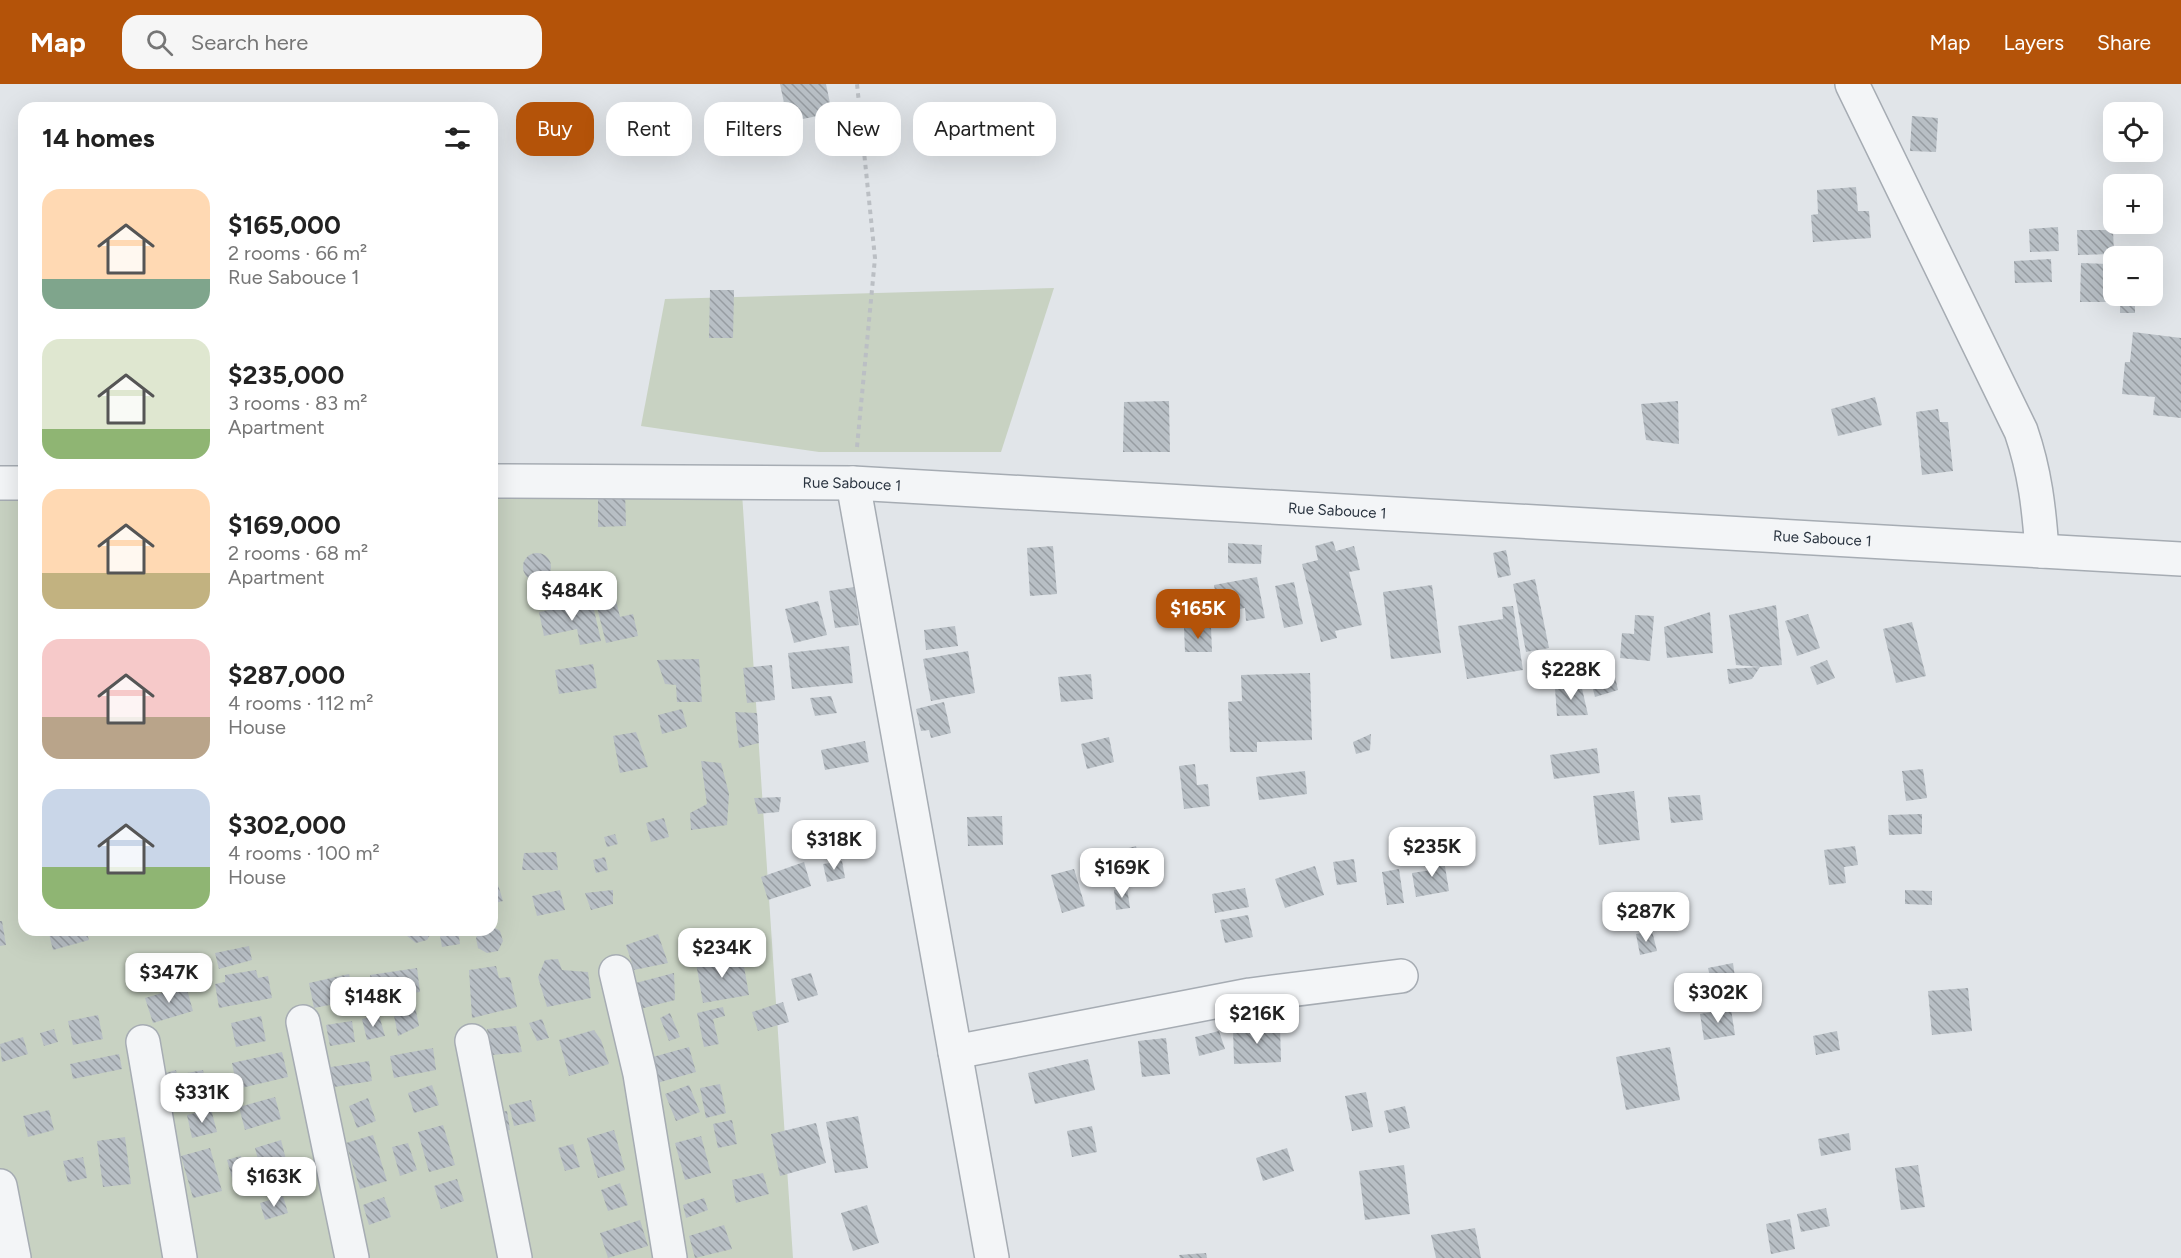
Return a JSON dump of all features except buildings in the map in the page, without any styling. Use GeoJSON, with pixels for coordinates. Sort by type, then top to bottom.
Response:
{"type":"FeatureCollection","features":[{"type":"Feature","properties":{"kind":"street"},"geometry":{"type":"LineString","coordinates":[[1852,84],[2021,432],[2031,461],[2038,498],[2042,551]]}},
{"type":"Feature","properties":{"kind":"street","name":"Rue Sabouce 1"},"geometry":{"type":"LineString","coordinates":[[498,481],[853,483],[2181,559]]}},
{"type":"Feature","properties":{"kind":"street"},"geometry":{"type":"LineString","coordinates":[[0,483],[18,483]]}},
{"type":"Feature","properties":{"kind":"street"},"geometry":{"type":"LineString","coordinates":[[853,483],[992,1258]]}},
{"type":"Feature","properties":{"kind":"street"},"geometry":{"type":"LineString","coordinates":[[616,972],[640,1074],[670,1258]]}},
{"type":"Feature","properties":{"kind":"street"},"geometry":{"type":"LineString","coordinates":[[955,1052],[1250,995],[1401,975]]}},
{"type":"Feature","properties":{"kind":"street"},"geometry":{"type":"LineString","coordinates":[[303,1022],[352,1258]]}},
{"type":"Feature","properties":{"kind":"street"},"geometry":{"type":"LineString","coordinates":[[472,1041],[515,1258]]}},
{"type":"Feature","properties":{"kind":"street"},"geometry":{"type":"LineString","coordinates":[[143,1042],[180,1258]]}},
{"type":"Feature","properties":{"kind":"street"},"geometry":{"type":"LineString","coordinates":[[0,1186],[14,1258]]}},
{"type":"Feature","properties":{"kind":"path"},"geometry":{"type":"LineString","coordinates":[[853,483],[863,401],[875,258],[857,84]]}},
{"type":"Feature","properties":{"kind":"green space"},"geometry":{"type":"Polygon","coordinates":[[[1054,288],[1001,452],[819,452],[641,426],[665,299],[1054,288]]]}},
{"type":"Feature","properties":{"kind":"green space"},"geometry":{"type":"Polygon","coordinates":[[[741,478],[793,1258],[0,1258],[0,490],[18,489],[18,936],[498,936],[498,482],[741,478]]]}}]}
